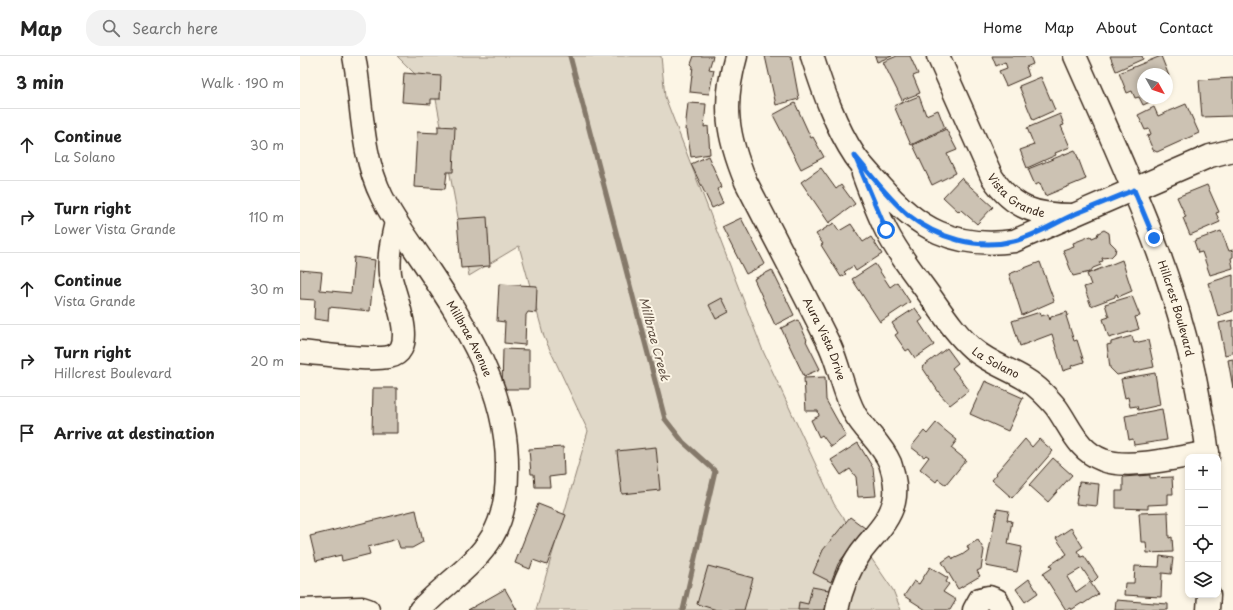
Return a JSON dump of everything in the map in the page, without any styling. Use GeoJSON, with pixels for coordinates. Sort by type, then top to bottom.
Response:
{"type":"FeatureCollection","features":[{"type":"Feature","properties":{"kind":"street","name":"Millbrae Avenue"},"geometry":{"type":"LineString","coordinates":[[354,56],[364,141],[371,168],[381,195],[396,222],[445,294],[480,356],[493,388],[503,420],[508,452],[504,510],[492,536],[478,556],[420,610]]}},
{"type":"Feature","properties":{"kind":"street","name":"Aura Vista Drive"},"geometry":{"type":"LineString","coordinates":[[736,56],[730,79],[727,103],[729,130],[736,157],[746,182],[830,348],[845,393],[856,415],[880,446],[890,463],[895,480],[894,501],[883,525],[861,552],[850,571],[840,595],[837,610]]}},
{"type":"Feature","properties":{"kind":"street"},"geometry":{"type":"LineString","coordinates":[[812,56],[833,114],[855,156],[892,199],[908,214],[928,228],[947,237],[971,243],[992,244],[1014,241],[1034,234],[1075,214]]}},
{"type":"Feature","properties":{"kind":"street","name":"Vista Grande"},"geometry":{"type":"LineString","coordinates":[[938,56],[992,178],[1001,191],[1013,201],[1030,210],[1049,214],[1075,214],[1134,190],[1210,156],[1233,150]]}},
{"type":"Feature","properties":{"kind":"street","name":"Hillcrest Boulevard"},"geometry":{"type":"LineString","coordinates":[[1075,56],[1162,258],[1187,340],[1199,393],[1208,454]]}},
{"type":"Feature","properties":{"kind":"street","name":"La Solano"},"geometry":{"type":"LineString","coordinates":[[855,156],[886,230],[898,250],[956,332],[973,349],[991,362],[1023,378],[1039,389],[1055,406],[1077,442],[1088,453],[1104,461],[1122,464],[1185,457]]}},
{"type":"Feature","properties":{"kind":"street"},"geometry":{"type":"LineString","coordinates":[[300,352],[390,357],[399,351],[403,343],[403,323],[390,274],[390,247],[396,222]]}},
{"type":"Feature","properties":{"kind":"street"},"geometry":{"type":"LineString","coordinates":[[974,610],[980,599],[989,597],[997,600],[1002,610]]}},
{"type":"Feature","properties":{"kind":"street"},"geometry":{"type":"LineString","coordinates":[[1208,610],[1209,598]]}},
{"type":"Feature","properties":{"kind":"street"},"geometry":{"type":"LineString","coordinates":[[300,610],[362,608],[368,610]]}},
{"type":"Feature","properties":{"kind":"shaded area"},"geometry":{"type":"Polygon","coordinates":[[[397,56],[661,56],[665,97],[763,351],[834,504],[893,590],[901,610],[536,610],[588,431],[544,337],[519,246],[469,276],[435,94],[397,56]]]}},
{"type":"Feature","properties":{"kind":"building"},"geometry":{"type":"Polygon","coordinates":[[[694,56],[713,56],[709,69],[714,70],[709,94],[690,92],[693,66],[691,64],[694,56]]]}},
{"type":"Feature","properties":{"kind":"building"},"geometry":{"type":"Polygon","coordinates":[[[765,56],[791,56],[799,99],[776,105],[765,56]]]}},
{"type":"Feature","properties":{"kind":"building"},"geometry":{"type":"Polygon","coordinates":[[[875,56],[892,56],[877,62],[875,56]]]}},
{"type":"Feature","properties":{"kind":"building"},"geometry":{"type":"Polygon","coordinates":[[[897,56],[910,56],[918,74],[913,76],[920,93],[902,100],[883,62],[897,56]]]}},
{"type":"Feature","properties":{"kind":"building"},"geometry":{"type":"Polygon","coordinates":[[[992,56],[1030,56],[1033,64],[1026,67],[1029,76],[1006,86],[999,71],[1007,68],[1005,62],[996,66],[992,56]]]}},
{"type":"Feature","properties":{"kind":"building"},"geometry":{"type":"Polygon","coordinates":[[[1110,56],[1142,56],[1143,59],[1116,71],[1110,56]]]}},
{"type":"Feature","properties":{"kind":"building"},"geometry":{"type":"Polygon","coordinates":[[[1161,56],[1166,68],[1137,68],[1137,98],[1135,98],[1132,91],[1127,93],[1119,73],[1161,56]]]}},
{"type":"Feature","properties":{"kind":"building"},"geometry":{"type":"Polygon","coordinates":[[[404,73],[441,76],[440,99],[431,99],[431,104],[402,102],[404,73]]]}},
{"type":"Feature","properties":{"kind":"building"},"geometry":{"type":"Polygon","coordinates":[[[1041,77],[1055,110],[1033,120],[1019,86],[1041,77]]]}},
{"type":"Feature","properties":{"kind":"building"},"geometry":{"type":"Polygon","coordinates":[[[1233,78],[1233,116],[1202,117],[1199,80],[1233,78]]]}},
{"type":"Feature","properties":{"kind":"building"},"geometry":{"type":"Polygon","coordinates":[[[919,96],[926,115],[938,110],[945,128],[911,145],[894,106],[919,96]]]}},
{"type":"Feature","properties":{"kind":"building"},"geometry":{"type":"Polygon","coordinates":[[[688,103],[706,104],[704,127],[708,126],[710,154],[691,157],[687,130],[685,130],[688,103]]]}},
{"type":"Feature","properties":{"kind":"building"},"geometry":{"type":"Polygon","coordinates":[[[795,103],[811,138],[813,137],[824,157],[801,169],[773,115],[795,103]]]}},
{"type":"Feature","properties":{"kind":"building"},"geometry":{"type":"Polygon","coordinates":[[[1186,104],[1199,133],[1157,152],[1153,150],[1147,136],[1151,134],[1149,129],[1145,130],[1138,115],[1154,107],[1158,116],[1186,104]]]}},
{"type":"Feature","properties":{"kind":"building"},"geometry":{"type":"Polygon","coordinates":[[[1060,114],[1064,125],[1061,126],[1070,147],[1027,168],[1020,150],[1034,145],[1027,128],[1060,114]]]}},
{"type":"Feature","properties":{"kind":"building"},"geometry":{"type":"Polygon","coordinates":[[[438,126],[455,127],[453,172],[447,172],[445,189],[414,187],[417,132],[438,133],[438,126]]]}},
{"type":"Feature","properties":{"kind":"building"},"geometry":{"type":"Polygon","coordinates":[[[946,129],[957,150],[947,154],[956,173],[932,185],[913,145],[946,129]]]}},
{"type":"Feature","properties":{"kind":"building"},"geometry":{"type":"Polygon","coordinates":[[[1075,150],[1086,179],[1045,196],[1040,183],[1035,185],[1028,169],[1075,150]]]}},
{"type":"Feature","properties":{"kind":"building"},"geometry":{"type":"Polygon","coordinates":[[[708,156],[722,187],[717,189],[723,203],[712,208],[691,164],[708,156]]]}},
{"type":"Feature","properties":{"kind":"building"},"geometry":{"type":"Polygon","coordinates":[[[821,168],[836,189],[841,185],[855,204],[829,223],[801,182],[821,168]]]}},
{"type":"Feature","properties":{"kind":"building"},"geometry":{"type":"Polygon","coordinates":[[[961,178],[993,207],[977,224],[961,210],[959,212],[943,197],[961,178]]]}},
{"type":"Feature","properties":{"kind":"building"},"geometry":{"type":"Polygon","coordinates":[[[1207,185],[1219,212],[1216,213],[1220,222],[1190,235],[1183,218],[1186,217],[1177,197],[1207,185]]]}},
{"type":"Feature","properties":{"kind":"building"},"geometry":{"type":"Polygon","coordinates":[[[487,217],[490,266],[461,268],[457,219],[487,217]]]}},
{"type":"Feature","properties":{"kind":"building"},"geometry":{"type":"Polygon","coordinates":[[[741,218],[765,264],[746,274],[722,227],[741,218]]]}},
{"type":"Feature","properties":{"kind":"building"},"geometry":{"type":"Polygon","coordinates":[[[834,223],[839,231],[851,224],[863,242],[871,237],[882,254],[856,271],[853,266],[844,272],[846,274],[841,277],[821,245],[823,244],[816,234],[834,223]]]}},
{"type":"Feature","properties":{"kind":"building"},"geometry":{"type":"Polygon","coordinates":[[[1104,230],[1109,233],[1110,242],[1116,248],[1115,253],[1111,257],[1102,258],[1103,261],[1099,262],[1101,265],[1093,268],[1090,272],[1073,276],[1063,250],[1074,246],[1073,243],[1091,236],[1092,238],[1097,236],[1098,233],[1104,230]]]}},
{"type":"Feature","properties":{"kind":"building"},"geometry":{"type":"Polygon","coordinates":[[[1221,231],[1229,251],[1233,250],[1233,257],[1231,258],[1233,268],[1210,275],[1202,252],[1198,253],[1194,241],[1221,231]]]}},
{"type":"Feature","properties":{"kind":"building"},"geometry":{"type":"Polygon","coordinates":[[[354,257],[375,260],[370,311],[329,307],[328,321],[314,319],[315,300],[300,299],[300,270],[322,272],[320,290],[351,293],[354,257]]]}},
{"type":"Feature","properties":{"kind":"building"},"geometry":{"type":"Polygon","coordinates":[[[1122,260],[1132,291],[1118,297],[1117,294],[1115,297],[1091,306],[1084,287],[1091,285],[1087,274],[1122,260]]]}},
{"type":"Feature","properties":{"kind":"building"},"geometry":{"type":"Polygon","coordinates":[[[1040,262],[1054,301],[1022,315],[1009,274],[1040,262]]]}},
{"type":"Feature","properties":{"kind":"building"},"geometry":{"type":"Polygon","coordinates":[[[875,264],[890,287],[897,282],[910,302],[880,322],[852,279],[875,264]]]}},
{"type":"Feature","properties":{"kind":"building"},"geometry":{"type":"Polygon","coordinates":[[[772,270],[794,315],[775,325],[754,279],[772,270]]]}},
{"type":"Feature","properties":{"kind":"building"},"geometry":{"type":"Polygon","coordinates":[[[1233,275],[1233,311],[1218,316],[1208,283],[1233,275]]]}},
{"type":"Feature","properties":{"kind":"building"},"geometry":{"type":"Polygon","coordinates":[[[499,284],[537,286],[536,313],[528,312],[526,315],[525,345],[504,343],[505,322],[497,321],[499,284]]]}},
{"type":"Feature","properties":{"kind":"building"},"geometry":{"type":"Polygon","coordinates":[[[1132,296],[1140,316],[1135,317],[1139,329],[1109,338],[1103,319],[1109,317],[1105,304],[1132,296]]]}},
{"type":"Feature","properties":{"kind":"building"},"geometry":{"type":"Polygon","coordinates":[[[722,298],[729,312],[716,319],[709,305],[722,298]]]}},
{"type":"Feature","properties":{"kind":"building"},"geometry":{"type":"Polygon","coordinates":[[[915,308],[923,319],[919,322],[934,345],[915,358],[909,349],[906,351],[895,335],[898,333],[892,323],[915,308]]]}},
{"type":"Feature","properties":{"kind":"building"},"geometry":{"type":"Polygon","coordinates":[[[1040,312],[1041,316],[1048,314],[1050,320],[1051,317],[1067,312],[1068,315],[1066,316],[1074,341],[1077,340],[1084,362],[1071,366],[1072,368],[1063,371],[1052,334],[1020,346],[1012,321],[1040,312]]]}},
{"type":"Feature","properties":{"kind":"building"},"geometry":{"type":"Polygon","coordinates":[[[798,320],[807,340],[806,341],[820,369],[804,376],[781,328],[798,320]]]}},
{"type":"Feature","properties":{"kind":"building"},"geometry":{"type":"Polygon","coordinates":[[[1233,320],[1233,353],[1225,355],[1219,323],[1233,320]]]}},
{"type":"Feature","properties":{"kind":"building"},"geometry":{"type":"Polygon","coordinates":[[[1132,336],[1134,343],[1148,340],[1154,367],[1117,375],[1110,368],[1107,345],[1111,344],[1111,342],[1132,336]]]}},
{"type":"Feature","properties":{"kind":"building"},"geometry":{"type":"Polygon","coordinates":[[[947,348],[958,363],[952,368],[969,390],[950,405],[940,394],[922,367],[947,348]]]}},
{"type":"Feature","properties":{"kind":"building"},"geometry":{"type":"Polygon","coordinates":[[[503,349],[529,350],[529,389],[502,389],[503,349]]]}},
{"type":"Feature","properties":{"kind":"building"},"geometry":{"type":"Polygon","coordinates":[[[1233,359],[1233,388],[1228,360],[1233,359]]]}},
{"type":"Feature","properties":{"kind":"building"},"geometry":{"type":"Polygon","coordinates":[[[1155,373],[1160,405],[1138,410],[1137,406],[1130,407],[1128,397],[1125,398],[1121,379],[1155,373]]]}},
{"type":"Feature","properties":{"kind":"building"},"geometry":{"type":"Polygon","coordinates":[[[825,377],[826,400],[846,436],[831,447],[822,435],[819,437],[811,420],[819,416],[818,411],[806,411],[804,378],[825,377]]]}},
{"type":"Feature","properties":{"kind":"building"},"geometry":{"type":"Polygon","coordinates":[[[985,381],[1023,398],[1008,431],[970,414],[985,381]]]}},
{"type":"Feature","properties":{"kind":"building"},"geometry":{"type":"Polygon","coordinates":[[[373,388],[397,388],[397,433],[372,433],[373,388]]]}},
{"type":"Feature","properties":{"kind":"building"},"geometry":{"type":"Polygon","coordinates":[[[1162,409],[1167,440],[1134,445],[1133,439],[1129,440],[1125,416],[1162,409]]]}},
{"type":"Feature","properties":{"kind":"building"},"geometry":{"type":"Polygon","coordinates":[[[936,423],[957,440],[951,448],[966,460],[946,485],[938,479],[936,482],[920,469],[929,457],[926,455],[924,457],[911,447],[924,431],[927,434],[936,423]]]}},
{"type":"Feature","properties":{"kind":"building"},"geometry":{"type":"Polygon","coordinates":[[[1025,439],[1032,447],[1039,439],[1053,451],[1012,498],[992,480],[997,474],[996,473],[1025,439]]]}},
{"type":"Feature","properties":{"kind":"building"},"geometry":{"type":"Polygon","coordinates":[[[858,443],[873,468],[876,496],[858,497],[856,477],[850,469],[841,475],[831,460],[858,443]]]}},
{"type":"Feature","properties":{"kind":"building"},"geometry":{"type":"Polygon","coordinates":[[[563,447],[564,475],[549,477],[550,487],[535,487],[534,474],[531,474],[529,449],[563,447]]]}},
{"type":"Feature","properties":{"kind":"building"},"geometry":{"type":"Polygon","coordinates":[[[656,447],[660,490],[622,494],[617,451],[656,447]]]}},
{"type":"Feature","properties":{"kind":"building"},"geometry":{"type":"Polygon","coordinates":[[[1053,458],[1072,475],[1048,502],[1029,485],[1053,458]]]}},
{"type":"Feature","properties":{"kind":"building"},"geometry":{"type":"Polygon","coordinates":[[[1150,475],[1150,478],[1172,477],[1173,494],[1168,494],[1168,504],[1148,505],[1148,509],[1116,508],[1116,491],[1123,491],[1123,477],[1150,475]]]}},
{"type":"Feature","properties":{"kind":"building"},"geometry":{"type":"Polygon","coordinates":[[[1079,482],[1099,484],[1097,506],[1076,504],[1079,482]]]}},
{"type":"Feature","properties":{"kind":"building"},"geometry":{"type":"Polygon","coordinates":[[[538,504],[566,515],[547,565],[533,560],[530,569],[515,563],[538,504]]]}},
{"type":"Feature","properties":{"kind":"building"},"geometry":{"type":"Polygon","coordinates":[[[997,509],[1009,511],[1007,520],[1012,521],[1008,544],[1022,547],[1017,572],[986,566],[997,509]]]}},
{"type":"Feature","properties":{"kind":"building"},"geometry":{"type":"Polygon","coordinates":[[[416,510],[423,542],[412,548],[400,548],[397,539],[368,547],[370,554],[342,561],[341,555],[316,561],[310,536],[416,510]]]}},
{"type":"Feature","properties":{"kind":"building"},"geometry":{"type":"Polygon","coordinates":[[[1168,512],[1169,538],[1172,537],[1173,552],[1147,553],[1146,542],[1141,542],[1139,513],[1168,512]]]}},
{"type":"Feature","properties":{"kind":"building"},"geometry":{"type":"Polygon","coordinates":[[[850,517],[865,528],[838,564],[831,582],[813,573],[823,550],[850,517]]]}},
{"type":"Feature","properties":{"kind":"building"},"geometry":{"type":"Polygon","coordinates":[[[1071,528],[1083,547],[1077,551],[1081,557],[1084,556],[1098,577],[1092,583],[1082,568],[1067,577],[1076,592],[1090,582],[1098,594],[1071,610],[1070,608],[1066,610],[1043,574],[1052,568],[1050,565],[1067,554],[1056,538],[1071,528]]]}},
{"type":"Feature","properties":{"kind":"building"},"geometry":{"type":"Polygon","coordinates":[[[978,540],[984,550],[981,569],[977,571],[980,576],[958,589],[942,562],[951,556],[953,559],[962,555],[969,550],[967,546],[978,540]]]}},
{"type":"Feature","properties":{"kind":"building"},"geometry":{"type":"Polygon","coordinates":[[[1160,556],[1173,558],[1171,574],[1162,573],[1161,597],[1124,595],[1125,583],[1134,583],[1135,566],[1159,567],[1160,556]]]}},
{"type":"Feature","properties":{"kind":"building"},"geometry":{"type":"Polygon","coordinates":[[[708,566],[753,578],[744,610],[717,610],[697,604],[708,566]]]}},
{"type":"Feature","properties":{"kind":"building"},"geometry":{"type":"Polygon","coordinates":[[[930,567],[948,578],[946,582],[949,584],[943,592],[956,600],[950,610],[926,610],[904,596],[914,581],[919,584],[930,567]]]}},
{"type":"Feature","properties":{"kind":"building"},"geometry":{"type":"Polygon","coordinates":[[[1029,579],[1038,593],[1025,602],[1016,589],[1029,579]]]}},
{"type":"Feature","properties":{"kind":"building"},"geometry":{"type":"Polygon","coordinates":[[[812,587],[829,590],[825,610],[798,610],[799,602],[808,604],[812,587]]]}},
{"type":"Feature","properties":{"kind":"building"},"geometry":{"type":"Polygon","coordinates":[[[505,589],[517,610],[468,610],[505,589]]]}},
{"type":"Feature","properties":{"kind":"building"},"geometry":{"type":"Polygon","coordinates":[[[1116,600],[1168,604],[1168,610],[1115,610],[1116,600]]]}},
{"type":"Feature","properties":{"kind":"waterway","name":"Millbrae Creek"},"geometry":{"type":"LineString","coordinates":[[570,56],[665,419],[683,442],[715,471],[683,610]]}},
{"type":"Feature","properties":{"kind":"route"},"geometry":{"type":"LineString","coordinates":[[886,230],[855,156],[892,199],[908,214],[928,228],[947,237],[971,243],[992,244],[1014,241],[1034,234],[1075,214],[1134,190],[1154,238]]}}]}
